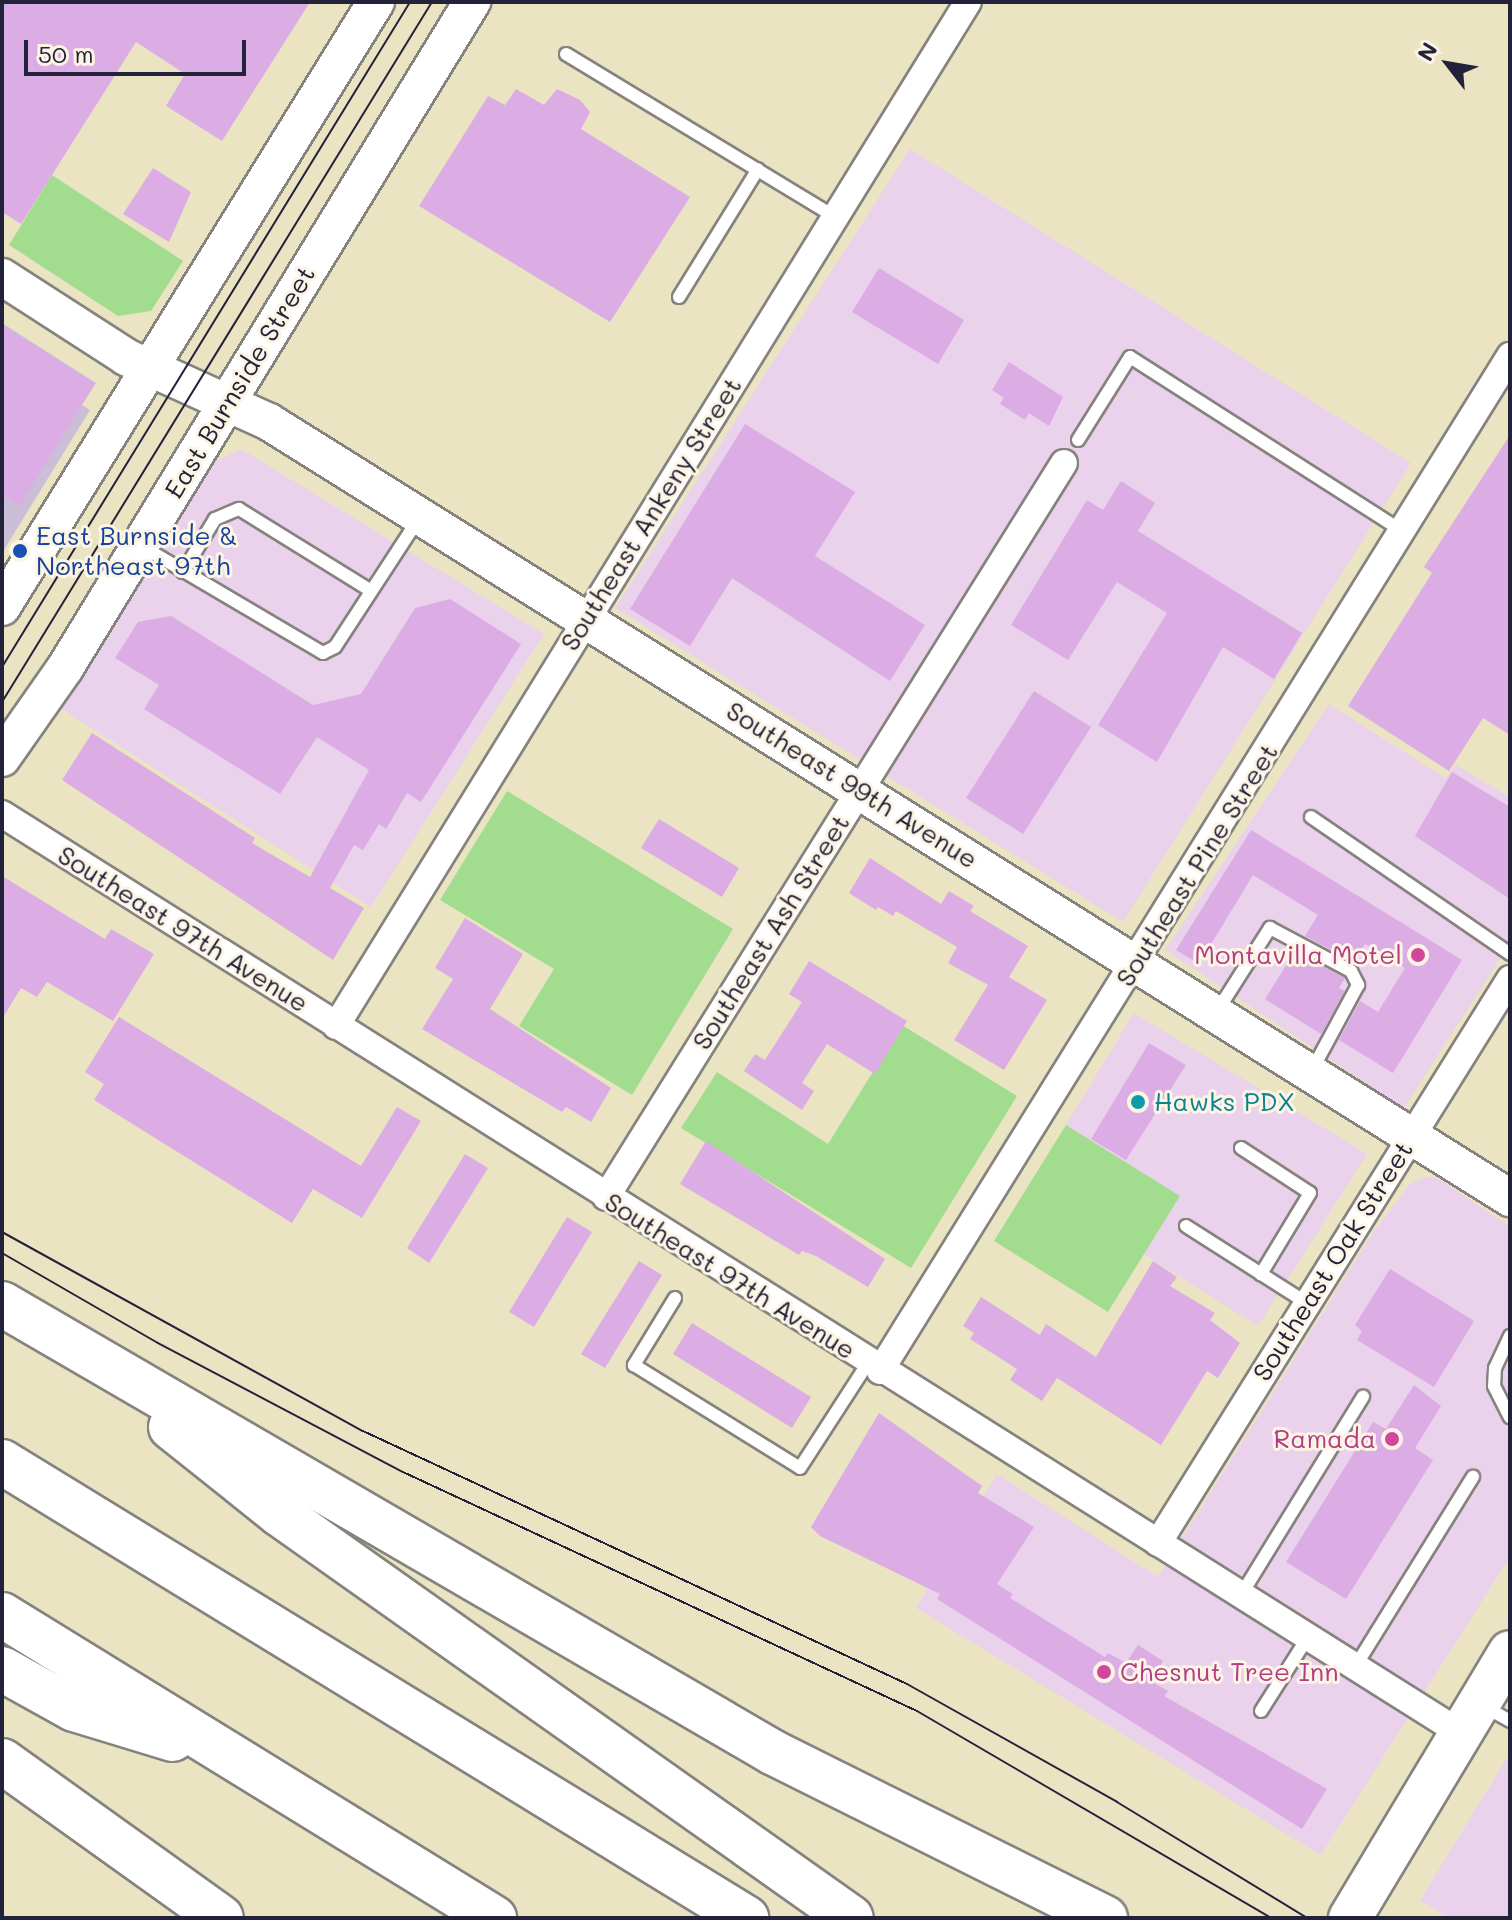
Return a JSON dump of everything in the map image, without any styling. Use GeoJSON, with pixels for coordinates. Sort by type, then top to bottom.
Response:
{"type":"FeatureCollection","features":[{"type":"Feature","properties":{"kind":"highway"},"geometry":{"type":"LineString","coordinates":[[2,1304],[79,1353],[305,1477],[774,1753],[1105,1918]]}},
{"type":"Feature","properties":{"kind":"highway"},"geometry":{"type":"LineString","coordinates":[[79,1353],[280,1514],[851,1918]]}},
{"type":"Feature","properties":{"kind":"highway"},"geometry":{"type":"LineString","coordinates":[[2,1462],[746,1918]]}},
{"type":"Feature","properties":{"kind":"highway"},"geometry":{"type":"LineString","coordinates":[[2,1615],[494,1918]]}},
{"type":"Feature","properties":{"kind":"highway"},"geometry":{"type":"LineString","coordinates":[[2,1669],[74,1709],[230,1756]]}},
{"type":"Feature","properties":{"kind":"highway"},"geometry":{"type":"LineString","coordinates":[[2,1761],[221,1918]]}},
{"type":"Feature","properties":{"kind":"main road"},"geometry":{"type":"LineString","coordinates":[[1357,1906],[1484,1719],[1510,1652]]}},
{"type":"Feature","properties":{"kind":"street"},"geometry":{"type":"LineString","coordinates":[[2,607],[376,2]]}},
{"type":"Feature","properties":{"kind":"street","name":"East Burnside Street"},"geometry":{"type":"LineString","coordinates":[[2,758],[140,545],[472,2]]}},
{"type":"Feature","properties":{"kind":"street","name":"Southeast Ankeny Street"},"geometry":{"type":"LineString","coordinates":[[336,1026],[968,2]]}},
{"type":"Feature","properties":{"kind":"street","name":"Southeast 99th Avenue"},"geometry":{"type":"LineString","coordinates":[[2,277],[150,368],[227,402],[421,515],[1510,1198]]}},
{"type":"Feature","properties":{"kind":"street","name":"Southeast Pine Street"},"geometry":{"type":"LineString","coordinates":[[874,1367],[1136,964],[1510,356]]}},
{"type":"Feature","properties":{"kind":"street","name":"Southeast Ash Street"},"geometry":{"type":"LineString","coordinates":[[606,1197],[1064,463]]}},
{"type":"Feature","properties":{"kind":"street","name":"Southeast 97th Avenue"},"geometry":{"type":"LineString","coordinates":[[2,814],[874,1367],[1355,1667],[1484,1719]]}},
{"type":"Feature","properties":{"kind":"street","name":"Southeast Oak Street"},"geometry":{"type":"LineString","coordinates":[[1158,1543],[1510,979]]}},
{"type":"Feature","properties":{"kind":"lane"},"geometry":{"type":"LineString","coordinates":[[566,54],[835,217]]}},
{"type":"Feature","properties":{"kind":"lane"},"geometry":{"type":"LineString","coordinates":[[679,297],[758,169]]}},
{"type":"Feature","properties":{"kind":"lane"},"geometry":{"type":"LineString","coordinates":[[1078,440],[1130,357],[1402,531]]}},
{"type":"Feature","properties":{"kind":"lane"},"geometry":{"type":"LineString","coordinates":[[183,572],[215,519],[239,509],[371,591]]}},
{"type":"Feature","properties":{"kind":"lane"},"geometry":{"type":"LineString","coordinates":[[140,545],[323,653],[335,647],[421,515]]}},
{"type":"Feature","properties":{"kind":"lane"},"geometry":{"type":"LineString","coordinates":[[1311,817],[1510,954]]}},
{"type":"Feature","properties":{"kind":"lane"},"geometry":{"type":"LineString","coordinates":[[1215,1014],[1270,928],[1351,971],[1358,985],[1310,1072]]}},
{"type":"Feature","properties":{"kind":"lane"},"geometry":{"type":"LineString","coordinates":[[1241,1148],[1310,1193],[1261,1274]]}},
{"type":"Feature","properties":{"kind":"lane"},"geometry":{"type":"LineString","coordinates":[[1186,1226],[1307,1303]]}},
{"type":"Feature","properties":{"kind":"lane"},"geometry":{"type":"LineString","coordinates":[[675,1298],[634,1365],[800,1468],[874,1367]]}},
{"type":"Feature","properties":{"kind":"lane"},"geometry":{"type":"LineString","coordinates":[[1510,1336],[1495,1368],[1494,1386],[1510,1417]]}},
{"type":"Feature","properties":{"kind":"lane"},"geometry":{"type":"LineString","coordinates":[[1241,1595],[1363,1397]]}},
{"type":"Feature","properties":{"kind":"lane"},"geometry":{"type":"LineString","coordinates":[[1355,1667],[1473,1477]]}},
{"type":"Feature","properties":{"kind":"lane"},"geometry":{"type":"LineString","coordinates":[[1261,1711],[1308,1637]]}},
{"type":"Feature","properties":{"kind":"shaded area"},"geometry":{"type":"Polygon","coordinates":[[[910,149],[1411,463],[1123,922],[615,608],[910,149]]]}},
{"type":"Feature","properties":{"kind":"shaded area"},"geometry":{"type":"Polygon","coordinates":[[[2,323],[96,383],[82,405],[90,410],[2,553],[2,323]]]}},
{"type":"Feature","properties":{"kind":"shaded area"},"geometry":{"type":"Polygon","coordinates":[[[241,449],[544,634],[371,907],[51,702],[203,467],[241,449]]]}},
{"type":"Feature","properties":{"kind":"shaded area"},"geometry":{"type":"Polygon","coordinates":[[[1329,704],[1445,778],[1456,765],[1510,797],[1510,943],[1404,1108],[1165,950],[1329,704]]]}},
{"type":"Feature","properties":{"kind":"shaded area"},"geometry":{"type":"Polygon","coordinates":[[[1134,1013],[1367,1154],[1258,1326],[1144,1254],[1180,1196],[1066,1125],[1134,1013]]]}},
{"type":"Feature","properties":{"kind":"shaded area"},"geometry":{"type":"Polygon","coordinates":[[[1424,1177],[1437,1178],[1510,1227],[1510,1557],[1321,1855],[916,1608],[997,1474],[1158,1577],[1374,1231],[1410,1184],[1424,1177]]]}},
{"type":"Feature","properties":{"kind":"shaded area"},"geometry":{"type":"Polygon","coordinates":[[[1510,1753],[1510,1918],[1449,1918],[1420,1900],[1510,1753]]]}},
{"type":"Feature","properties":{"kind":"green space"},"geometry":{"type":"Polygon","coordinates":[[[52,175],[183,261],[151,311],[118,316],[9,245],[52,175]]]}},
{"type":"Feature","properties":{"kind":"green space"},"geometry":{"type":"Polygon","coordinates":[[[507,791],[733,929],[632,1095],[519,1026],[554,969],[440,900],[507,791]]]}},
{"type":"Feature","properties":{"kind":"green space"},"geometry":{"type":"Polygon","coordinates":[[[902,1025],[1017,1096],[911,1268],[681,1128],[717,1072],[828,1144],[902,1025]]]}},
{"type":"Feature","properties":{"kind":"green space"},"geometry":{"type":"Polygon","coordinates":[[[1066,1125],[1180,1196],[1108,1312],[994,1241],[1066,1125]]]}},
{"type":"Feature","properties":{"kind":"building"},"geometry":{"type":"Polygon","coordinates":[[[2,2],[310,2],[222,141],[166,106],[185,74],[136,42],[21,224],[2,212],[2,2]]]}},
{"type":"Feature","properties":{"kind":"building"},"geometry":{"type":"Polygon","coordinates":[[[516,89],[544,105],[557,89],[580,100],[590,112],[581,129],[690,197],[610,322],[419,206],[488,96],[505,105],[516,89]]]}},
{"type":"Feature","properties":{"kind":"building"},"geometry":{"type":"Polygon","coordinates":[[[153,168],[191,192],[169,242],[123,214],[153,168]]]}},
{"type":"Feature","properties":{"kind":"building"},"geometry":{"type":"Polygon","coordinates":[[[879,268],[964,320],[938,364],[852,312],[879,268]]]}},
{"type":"Feature","properties":{"kind":"building"},"geometry":{"type":"Polygon","coordinates":[[[2,325],[95,383],[20,506],[2,495],[2,325]]]}},
{"type":"Feature","properties":{"kind":"building"},"geometry":{"type":"Polygon","coordinates":[[[1009,362],[1063,397],[1049,426],[1029,413],[1025,420],[1000,404],[1004,398],[992,390],[1009,362]]]}},
{"type":"Feature","properties":{"kind":"building"},"geometry":{"type":"Polygon","coordinates":[[[745,424],[855,492],[815,556],[925,625],[890,681],[732,578],[690,646],[630,609],[745,424]]]}},
{"type":"Feature","properties":{"kind":"building"},"geometry":{"type":"Polygon","coordinates":[[[1510,435],[1510,735],[1483,718],[1449,771],[1348,706],[1432,573],[1424,567],[1510,435]]]}},
{"type":"Feature","properties":{"kind":"building"},"geometry":{"type":"Polygon","coordinates":[[[1121,481],[1155,503],[1138,531],[1302,633],[1274,679],[1223,647],[1157,762],[1098,725],[1167,613],[1117,582],[1068,660],[1011,625],[1087,500],[1103,510],[1121,481]]]}},
{"type":"Feature","properties":{"kind":"building"},"geometry":{"type":"Polygon","coordinates":[[[450,599],[521,644],[421,802],[407,793],[386,829],[379,824],[363,850],[354,845],[330,888],[364,908],[333,960],[62,780],[92,733],[255,838],[252,843],[310,877],[369,770],[317,737],[280,794],[144,709],[159,685],[115,658],[138,622],[171,616],[313,705],[361,694],[415,608],[450,599]]]}},
{"type":"Feature","properties":{"kind":"building"},"geometry":{"type":"Polygon","coordinates":[[[1034,691],[1091,727],[1023,834],[966,798],[1034,691]]]}},
{"type":"Feature","properties":{"kind":"building"},"geometry":{"type":"Polygon","coordinates":[[[1452,772],[1510,807],[1510,899],[1415,836],[1452,772]]]}},
{"type":"Feature","properties":{"kind":"building"},"geometry":{"type":"Polygon","coordinates":[[[659,819],[739,868],[722,897],[641,848],[659,819]]]}},
{"type":"Feature","properties":{"kind":"building","name":"Montavilla Motel"},"geometry":{"type":"Polygon","coordinates":[[[1251,830],[1462,960],[1393,1073],[1339,1040],[1360,1001],[1378,1012],[1405,968],[1365,944],[1354,962],[1305,936],[1318,915],[1253,875],[1199,964],[1176,950],[1251,830]]]}},
{"type":"Feature","properties":{"kind":"building"},"geometry":{"type":"Polygon","coordinates":[[[870,858],[941,904],[949,891],[974,906],[970,911],[1028,946],[1009,977],[1047,1000],[1004,1070],[954,1040],[988,985],[948,963],[957,947],[896,911],[893,916],[878,907],[876,910],[849,893],[870,858]]]}},
{"type":"Feature","properties":{"kind":"building"},"geometry":{"type":"Polygon","coordinates":[[[2,876],[105,939],[111,929],[154,954],[113,1021],[47,982],[37,997],[21,988],[2,1019],[2,876]]]}},
{"type":"Feature","properties":{"kind":"building"},"geometry":{"type":"Polygon","coordinates":[[[465,918],[523,954],[490,1009],[611,1088],[591,1122],[566,1107],[562,1112],[422,1029],[453,979],[435,968],[465,918]]]}},
{"type":"Feature","properties":{"kind":"building","name":"Montavilla Motel"},"geometry":{"type":"Polygon","coordinates":[[[1295,951],[1345,978],[1339,988],[1345,991],[1321,1034],[1265,999],[1295,951]]]}},
{"type":"Feature","properties":{"kind":"building"},"geometry":{"type":"Polygon","coordinates":[[[809,961],[907,1021],[875,1074],[827,1044],[802,1083],[814,1091],[802,1110],[744,1071],[755,1054],[765,1060],[802,1002],[789,994],[809,961]]]}},
{"type":"Feature","properties":{"kind":"building"},"geometry":{"type":"Polygon","coordinates":[[[119,1017],[361,1166],[397,1107],[421,1121],[362,1218],[313,1189],[292,1223],[94,1100],[104,1084],[85,1072],[119,1017]]]}},
{"type":"Feature","properties":{"kind":"building","name":"Hawks PDX"},"geometry":{"type":"Polygon","coordinates":[[[1149,1043],[1186,1065],[1126,1160],[1091,1139],[1149,1043]]]}},
{"type":"Feature","properties":{"kind":"building"},"geometry":{"type":"Polygon","coordinates":[[[706,1141],[885,1259],[868,1287],[816,1256],[802,1251],[799,1255],[680,1184],[706,1141]]]}},
{"type":"Feature","properties":{"kind":"building"},"geometry":{"type":"Polygon","coordinates":[[[465,1154],[488,1168],[429,1263],[407,1248],[465,1154]]]}},
{"type":"Feature","properties":{"kind":"building"},"geometry":{"type":"Polygon","coordinates":[[[567,1217],[592,1232],[534,1327],[509,1312],[567,1217]]]}},
{"type":"Feature","properties":{"kind":"building"},"geometry":{"type":"Polygon","coordinates":[[[639,1261],[662,1275],[605,1368],[581,1354],[639,1261]]]}},
{"type":"Feature","properties":{"kind":"building"},"geometry":{"type":"Polygon","coordinates":[[[1153,1261],[1177,1277],[1170,1286],[1215,1313],[1210,1320],[1240,1343],[1218,1378],[1207,1371],[1161,1445],[1057,1378],[1042,1401],[1010,1380],[1017,1369],[970,1339],[974,1333],[963,1326],[981,1297],[1040,1335],[1046,1324],[1096,1357],[1153,1261]]]}},
{"type":"Feature","properties":{"kind":"building"},"geometry":{"type":"Polygon","coordinates":[[[1390,1269],[1474,1321],[1434,1387],[1357,1340],[1362,1331],[1355,1325],[1390,1269]]]}},
{"type":"Feature","properties":{"kind":"building"},"geometry":{"type":"Polygon","coordinates":[[[692,1323],[811,1397],[792,1428],[673,1354],[692,1323]]]}},
{"type":"Feature","properties":{"kind":"building","name":"Ramada"},"geometry":{"type":"Polygon","coordinates":[[[1414,1385],[1441,1406],[1415,1448],[1433,1460],[1346,1599],[1286,1562],[1373,1422],[1386,1429],[1414,1385]]]}},
{"type":"Feature","properties":{"kind":"building"},"geometry":{"type":"Polygon","coordinates":[[[879,1413],[982,1486],[978,1493],[1034,1527],[997,1584],[1013,1594],[1010,1598],[1105,1657],[1108,1653],[1126,1663],[1138,1645],[1163,1661],[1151,1681],[1168,1691],[1164,1696],[1327,1789],[1302,1829],[937,1599],[940,1594],[820,1536],[811,1527],[879,1413]]]}},
{"type":"Feature","properties":{"kind":"tram line"},"geometry":{"type":"LineString","coordinates":[[2,667],[410,2]]}},
{"type":"Feature","properties":{"kind":"tram line"},"geometry":{"type":"LineString","coordinates":[[2,702],[432,2]]}},
{"type":"Feature","properties":{"kind":"tram line"},"geometry":{"type":"LineString","coordinates":[[2,1232],[363,1431],[907,1684],[1117,1802],[1307,1918]]}},
{"type":"Feature","properties":{"kind":"tram line"},"geometry":{"type":"LineString","coordinates":[[2,1253],[158,1343],[403,1472],[917,1711],[1271,1918]]}},
{"type":"Feature","properties":{"kind":"place","name":"East Burnside & Northeast 97th"},"geometry":{"type":"Point","coordinates":[20,551]}},
{"type":"Feature","properties":{"kind":"place","name":"Montavilla Motel"},"geometry":{"type":"Point","coordinates":[1418,955]}},
{"type":"Feature","properties":{"kind":"place","name":"Hawks PDX"},"geometry":{"type":"Point","coordinates":[1138,1102]}},
{"type":"Feature","properties":{"kind":"place","name":"Ramada"},"geometry":{"type":"Point","coordinates":[1392,1439]}},
{"type":"Feature","properties":{"kind":"place","name":"Chesnut Tree Inn"},"geometry":{"type":"Point","coordinates":[1104,1672]}}]}
